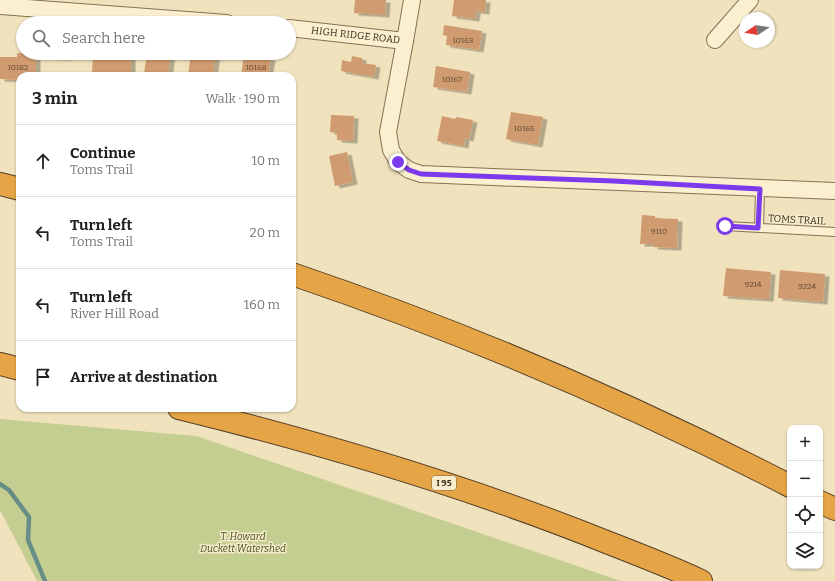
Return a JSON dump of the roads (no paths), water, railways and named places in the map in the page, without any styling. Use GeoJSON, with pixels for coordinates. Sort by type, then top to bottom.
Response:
{"type":"FeatureCollection","features":[{"type":"Feature","properties":{"kind":"highway"},"geometry":{"type":"LineString","coordinates":[[296,275],[347,293],[528,364],[605,397],[704,443],[787,484]]}},
{"type":"Feature","properties":{"kind":"highway"},"geometry":{"type":"LineString","coordinates":[[0,364],[16,368]]}},
{"type":"Feature","properties":{"kind":"highway","name":"I 95"},"geometry":{"type":"LineString","coordinates":[[195,412],[313,442],[453,486],[554,521],[678,570],[701,581]]}},
{"type":"Feature","properties":{"kind":"highway"},"geometry":{"type":"LineString","coordinates":[[823,503],[835,509]]}},
{"type":"Feature","properties":{"kind":"street","name":"HIGH RIDGE ROAD"},"geometry":{"type":"LineString","coordinates":[[296,29],[405,41],[412,0]]}},
{"type":"Feature","properties":{"kind":"street"},"geometry":{"type":"LineString","coordinates":[[715,40],[750,0]]}},
{"type":"Feature","properties":{"kind":"street"},"geometry":{"type":"LineString","coordinates":[[0,6],[134,16]]}},
{"type":"Feature","properties":{"kind":"street"},"geometry":{"type":"LineString","coordinates":[[405,41],[388,132],[391,150],[398,162],[409,170],[421,174],[436,175],[614,181],[835,192]]}},
{"type":"Feature","properties":{"kind":"lane","name":"TOMS TRAIL"},"geometry":{"type":"LineString","coordinates":[[758,228],[760,189]]}},
{"type":"Feature","properties":{"kind":"lane","name":"TOMS TRAIL"},"geometry":{"type":"LineString","coordinates":[[725,226],[835,232]]}},
{"type":"Feature","properties":{"kind":"waterway"},"geometry":{"type":"LineString","coordinates":[[0,484],[9,490],[29,517],[28,540],[45,581]]}},
{"type":"Feature","properties":{"kind":"park label","name":"T. Howard Duckett Watershed"},"geometry":{"type":"Point","coordinates":[243,542]}}]}
